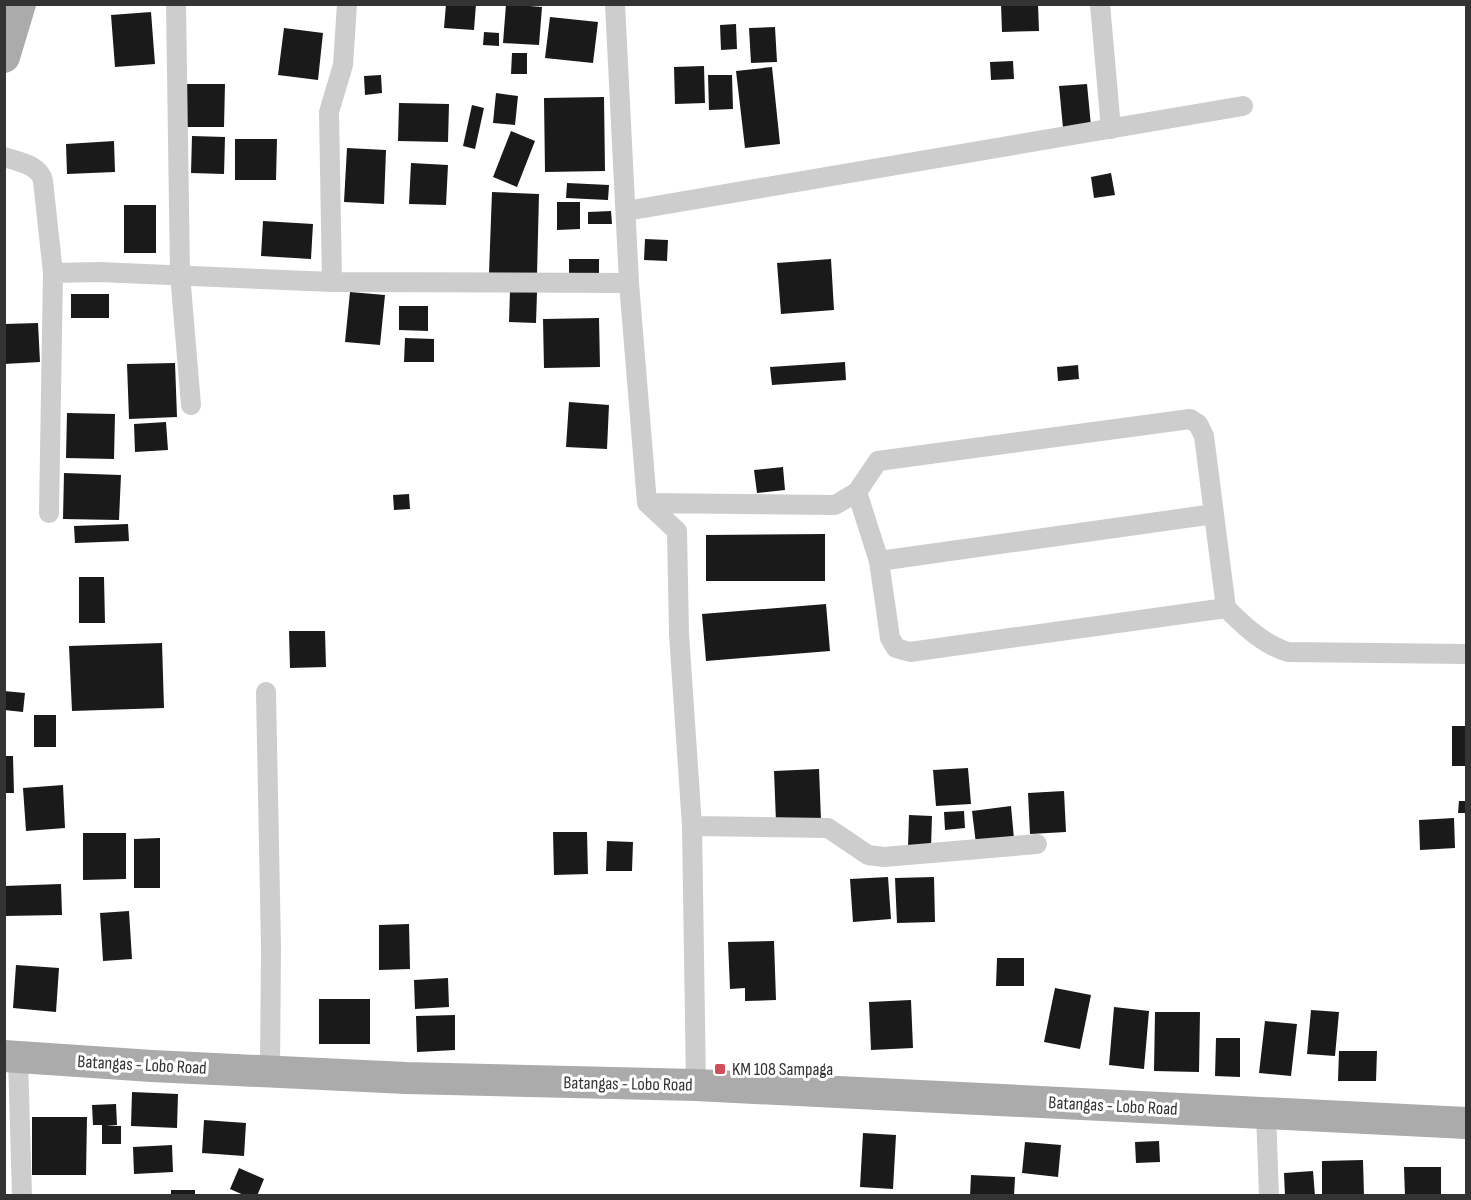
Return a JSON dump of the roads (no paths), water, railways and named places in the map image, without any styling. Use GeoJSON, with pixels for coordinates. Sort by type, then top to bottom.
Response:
{"type":"FeatureCollection","features":[{"type":"Feature","properties":{"kind":"main road"},"geometry":{"type":"LineString","coordinates":[[4,57],[20,4]]}},
{"type":"Feature","properties":{"kind":"main road","name":"Batangas - Lobo Road"},"geometry":{"type":"LineString","coordinates":[[11,1057],[406,1078],[696,1085],[1467,1123]]}},
{"type":"Feature","properties":{"kind":"street"},"geometry":{"type":"LineString","coordinates":[[176,4],[180,274],[191,405]]}},
{"type":"Feature","properties":{"kind":"street"},"geometry":{"type":"LineString","coordinates":[[332,282],[328,112],[343,65],[347,4]]}},
{"type":"Feature","properties":{"kind":"street"},"geometry":{"type":"LineString","coordinates":[[615,4],[629,283],[647,503],[677,531],[679,634],[692,826],[696,1085]]}},
{"type":"Feature","properties":{"kind":"street"},"geometry":{"type":"LineString","coordinates":[[1100,4],[1111,129]]}},
{"type":"Feature","properties":{"kind":"street"},"geometry":{"type":"LineString","coordinates":[[626,211],[1243,106]]}},
{"type":"Feature","properties":{"kind":"street"},"geometry":{"type":"LineString","coordinates":[[4,157],[36,168],[42,174],[53,273],[49,513]]}},
{"type":"Feature","properties":{"kind":"street"},"geometry":{"type":"LineString","coordinates":[[53,273],[180,274],[332,282],[629,283]]}},
{"type":"Feature","properties":{"kind":"street"},"geometry":{"type":"LineString","coordinates":[[647,503],[835,505],[857,492],[878,461],[1190,419],[1198,424],[1204,436],[1226,608],[1273,647],[1288,652],[1467,654]]}},
{"type":"Feature","properties":{"kind":"street"},"geometry":{"type":"LineString","coordinates":[[857,492],[879,561],[890,638],[896,648],[910,652],[1226,608]]}},
{"type":"Feature","properties":{"kind":"street"},"geometry":{"type":"LineString","coordinates":[[879,561],[1214,514]]}},
{"type":"Feature","properties":{"kind":"street"},"geometry":{"type":"LineString","coordinates":[[266,692],[271,947],[270,1071]]}},
{"type":"Feature","properties":{"kind":"street"},"geometry":{"type":"LineString","coordinates":[[692,826],[828,828],[868,855],[884,857],[1037,844]]}},
{"type":"Feature","properties":{"kind":"street"},"geometry":{"type":"LineString","coordinates":[[11,1057],[22,1196]]}},
{"type":"Feature","properties":{"kind":"street"},"geometry":{"type":"LineString","coordinates":[[1266,1113],[1269,1196]]}},
{"type":"Feature","properties":{"kind":"place","name":"KM 108 Sampaga"},"geometry":{"type":"Point","coordinates":[720,1069]}}]}
